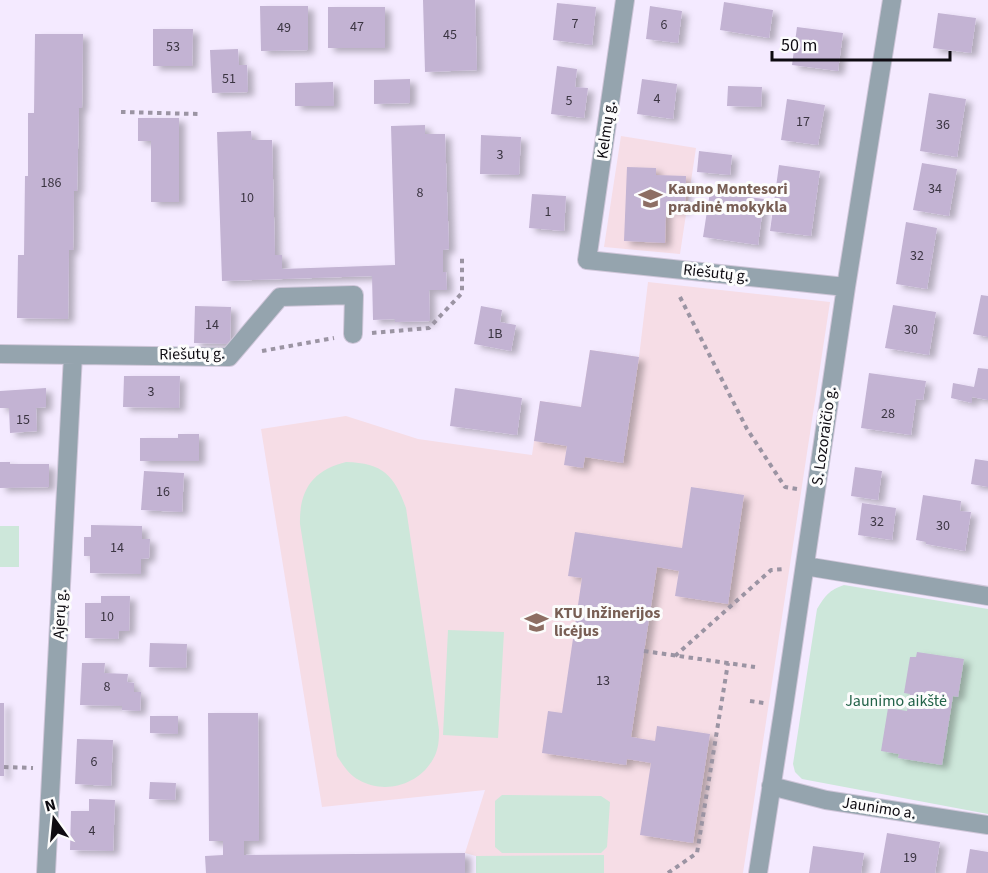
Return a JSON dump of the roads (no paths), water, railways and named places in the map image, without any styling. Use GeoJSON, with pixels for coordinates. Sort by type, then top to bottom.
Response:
{"type":"FeatureCollection","features":[{"type":"Feature","properties":{"kind":"street","name":"Kelmų g."},"geometry":{"type":"LineString","coordinates":[[587,260],[625,0]]}},
{"type":"Feature","properties":{"kind":"street","name":"S. Lozoraičio g."},"geometry":{"type":"LineString","coordinates":[[758,873],[846,287],[892,0]]}},
{"type":"Feature","properties":{"kind":"street","name":"Riešutų g."},"geometry":{"type":"LineString","coordinates":[[587,260],[846,287]]}},
{"type":"Feature","properties":{"kind":"street","name":"Riešutų g."},"geometry":{"type":"LineString","coordinates":[[0,354],[229,357],[280,297],[354,295],[353,334]]}},
{"type":"Feature","properties":{"kind":"street","name":"Ajerų g."},"geometry":{"type":"LineString","coordinates":[[46,873],[73,355]]}},
{"type":"Feature","properties":{"kind":"street"},"geometry":{"type":"LineString","coordinates":[[805,566],[988,596]]}},
{"type":"Feature","properties":{"kind":"street","name":"Jaunimo a."},"geometry":{"type":"LineString","coordinates":[[771,786],[826,800],[988,825]]}},
{"type":"Feature","properties":{"kind":"place","name":"Kauno Montesori pradinė mokykla"},"geometry":{"type":"Point","coordinates":[650,198]}},
{"type":"Feature","properties":{"kind":"place","name":"KTU Inžinerijos licėjus"},"geometry":{"type":"Point","coordinates":[536,622]}},
{"type":"Feature","properties":{"kind":"park label","name":"Jaunimo aikštė"},"geometry":{"type":"Point","coordinates":[896,701]}}]}
